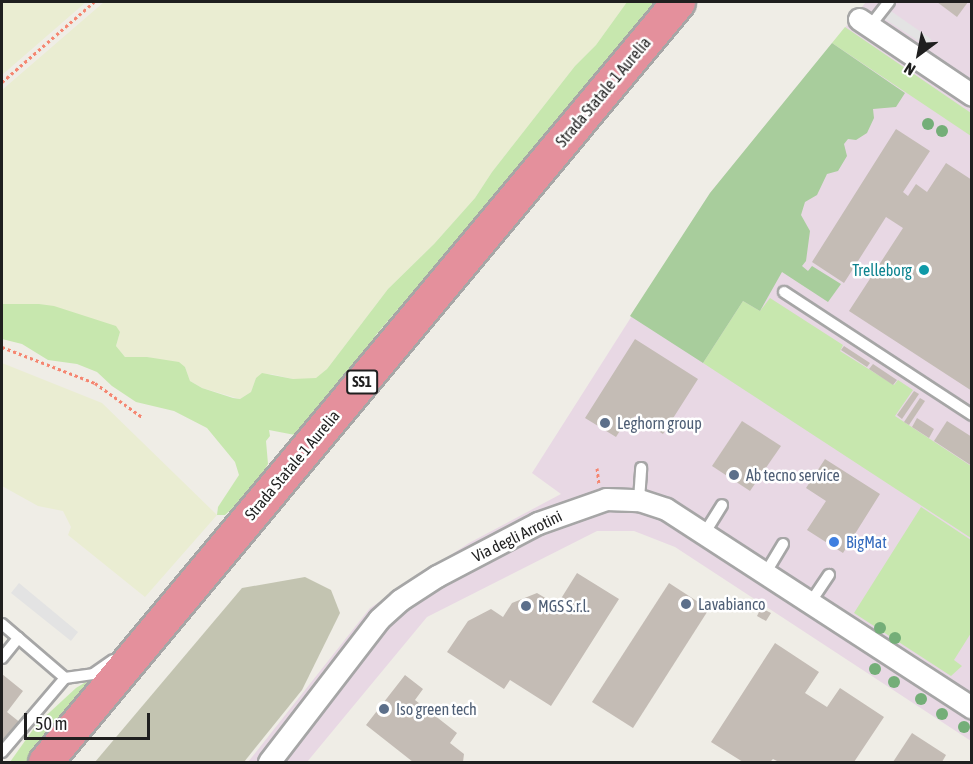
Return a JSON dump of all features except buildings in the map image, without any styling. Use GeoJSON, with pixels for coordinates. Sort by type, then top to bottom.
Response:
{"type":"FeatureCollection","features":[{"type":"Feature","properties":{"kind":"highway","name":"Strada Statale 1 Aurelia"},"geometry":{"type":"LineString","coordinates":[[45,762],[218,545],[678,2]]}},
{"type":"Feature","properties":{"kind":"highway","name":"Strada Statale 1 Aurelia"},"geometry":{"type":"LineString","coordinates":[[69,762],[701,2]]}},
{"type":"Feature","properties":{"kind":"street"},"geometry":{"type":"LineString","coordinates":[[864,22],[972,95]]}},
{"type":"Feature","properties":{"kind":"street","name":"Via degli Arrotini"},"geometry":{"type":"LineString","coordinates":[[268,762],[379,619],[400,600],[437,576],[538,523],[601,500],[639,500],[666,509],[972,708]]}},
{"type":"Feature","properties":{"kind":"lane"},"geometry":{"type":"LineString","coordinates":[[864,22],[889,2]]}},
{"type":"Feature","properties":{"kind":"lane"},"geometry":{"type":"LineString","coordinates":[[784,292],[972,415]]}},
{"type":"Feature","properties":{"kind":"lane"},"geometry":{"type":"LineString","coordinates":[[639,500],[641,468]]}},
{"type":"Feature","properties":{"kind":"lane"},"geometry":{"type":"LineString","coordinates":[[704,534],[722,505]]}},
{"type":"Feature","properties":{"kind":"lane"},"geometry":{"type":"LineString","coordinates":[[765,574],[783,544]]}},
{"type":"Feature","properties":{"kind":"lane"},"geometry":{"type":"LineString","coordinates":[[810,603],[829,575]]}},
{"type":"Feature","properties":{"kind":"lane"},"geometry":{"type":"LineString","coordinates":[[2,624],[65,678]]}},
{"type":"Feature","properties":{"kind":"lane"},"geometry":{"type":"LineString","coordinates":[[2,658],[18,638]]}},
{"type":"Feature","properties":{"kind":"lane"},"geometry":{"type":"LineString","coordinates":[[2,752],[65,678],[93,674],[120,654]]}},
{"type":"Feature","properties":{"kind":"path"},"geometry":{"type":"LineString","coordinates":[[2,82],[94,2]]}},
{"type":"Feature","properties":{"kind":"path"},"geometry":{"type":"LineString","coordinates":[[2,347],[95,382],[142,417]]}},
{"type":"Feature","properties":{"kind":"shaded area"},"geometry":{"type":"Polygon","coordinates":[[[2,2],[86,2],[2,75],[2,2]]]}},
{"type":"Feature","properties":{"kind":"shaded area"},"geometry":{"type":"Polygon","coordinates":[[[104,2],[627,2],[596,45],[575,66],[492,172],[475,198],[434,244],[388,289],[327,369],[316,379],[293,379],[271,374],[256,378],[251,392],[240,399],[202,388],[190,381],[185,367],[147,357],[125,357],[116,346],[120,332],[39,304],[2,304],[2,90],[104,2]]]}},
{"type":"Feature","properties":{"kind":"shaded area"},"geometry":{"type":"Polygon","coordinates":[[[866,2],[971,2],[971,741],[675,547],[634,531],[597,531],[427,617],[307,762],[248,762],[370,608],[469,543],[561,494],[532,473],[710,193],[866,2]]]}},
{"type":"Feature","properties":{"kind":"shaded area"},"geometry":{"type":"Polygon","coordinates":[[[888,9],[931,39],[929,48],[885,19],[888,9]]]}},
{"type":"Feature","properties":{"kind":"shaded area"},"geometry":{"type":"Polygon","coordinates":[[[2,363],[102,403],[217,515],[145,597],[68,535],[71,527],[63,511],[38,506],[2,486],[2,363]]]}},
{"type":"Feature","properties":{"kind":"shaded area"},"geometry":{"type":"Polygon","coordinates":[[[305,577],[331,590],[340,613],[302,690],[244,762],[95,762],[242,588],[305,577]]]}},
{"type":"Feature","properties":{"kind":"shaded area"},"geometry":{"type":"Polygon","coordinates":[[[19,583],[78,632],[71,641],[11,593],[19,583]]]}},
{"type":"Feature","properties":{"kind":"green space"},"geometry":{"type":"Polygon","coordinates":[[[627,2],[662,2],[632,29],[585,97],[521,165],[499,198],[446,262],[411,294],[376,335],[343,386],[302,432],[295,435],[269,430],[270,436],[266,441],[268,464],[253,489],[225,515],[217,515],[218,507],[239,475],[235,462],[207,428],[174,411],[136,402],[112,386],[97,372],[77,364],[48,360],[22,344],[2,339],[2,304],[39,304],[54,306],[116,326],[120,332],[116,346],[125,357],[147,357],[179,362],[185,367],[190,381],[202,388],[233,398],[240,399],[251,392],[256,378],[262,373],[293,379],[316,378],[327,369],[388,289],[434,244],[475,198],[492,172],[575,66],[596,45],[627,2]]]}},
{"type":"Feature","properties":{"kind":"green space"},"geometry":{"type":"Polygon","coordinates":[[[845,27],[971,113],[971,136],[832,43],[845,27]]]}},
{"type":"Feature","properties":{"kind":"green space"},"geometry":{"type":"Polygon","coordinates":[[[832,43],[905,93],[896,107],[873,109],[874,118],[867,133],[856,140],[848,139],[844,144],[847,156],[838,171],[827,174],[817,195],[805,202],[801,215],[810,231],[806,261],[802,266],[808,271],[812,266],[841,284],[828,302],[782,272],[760,311],[743,301],[703,363],[630,316],[710,193],[832,43]]]}},
{"type":"Feature","properties":{"kind":"green space"},"geometry":{"type":"Polygon","coordinates":[[[770,298],[843,345],[840,351],[894,385],[898,380],[913,390],[895,416],[971,466],[971,538],[703,363],[743,301],[760,311],[770,298]]]}},
{"type":"Feature","properties":{"kind":"green space"},"geometry":{"type":"Polygon","coordinates":[[[921,507],[971,540],[971,633],[954,660],[962,666],[951,676],[854,613],[921,507]]]}},
{"type":"Feature","properties":{"kind":"green space"},"geometry":{"type":"Polygon","coordinates":[[[94,677],[32,762],[10,762],[37,724],[76,688],[94,677]]]}},
{"type":"Feature","properties":{"kind":"place","name":"Trelleborg"},"geometry":{"type":"Point","coordinates":[924,270]}},
{"type":"Feature","properties":{"kind":"place","name":"Leghorn group"},"geometry":{"type":"Point","coordinates":[605,423]}},
{"type":"Feature","properties":{"kind":"place","name":"Ab tecno service"},"geometry":{"type":"Point","coordinates":[734,475]}},
{"type":"Feature","properties":{"kind":"place","name":"BigMat"},"geometry":{"type":"Point","coordinates":[834,542]}},
{"type":"Feature","properties":{"kind":"place","name":"Lavabianco"},"geometry":{"type":"Point","coordinates":[686,604]}},
{"type":"Feature","properties":{"kind":"place","name":"MGS S.r.l."},"geometry":{"type":"Point","coordinates":[526,606]}},
{"type":"Feature","properties":{"kind":"place","name":"Iso green tech"},"geometry":{"type":"Point","coordinates":[384,709]}}]}
